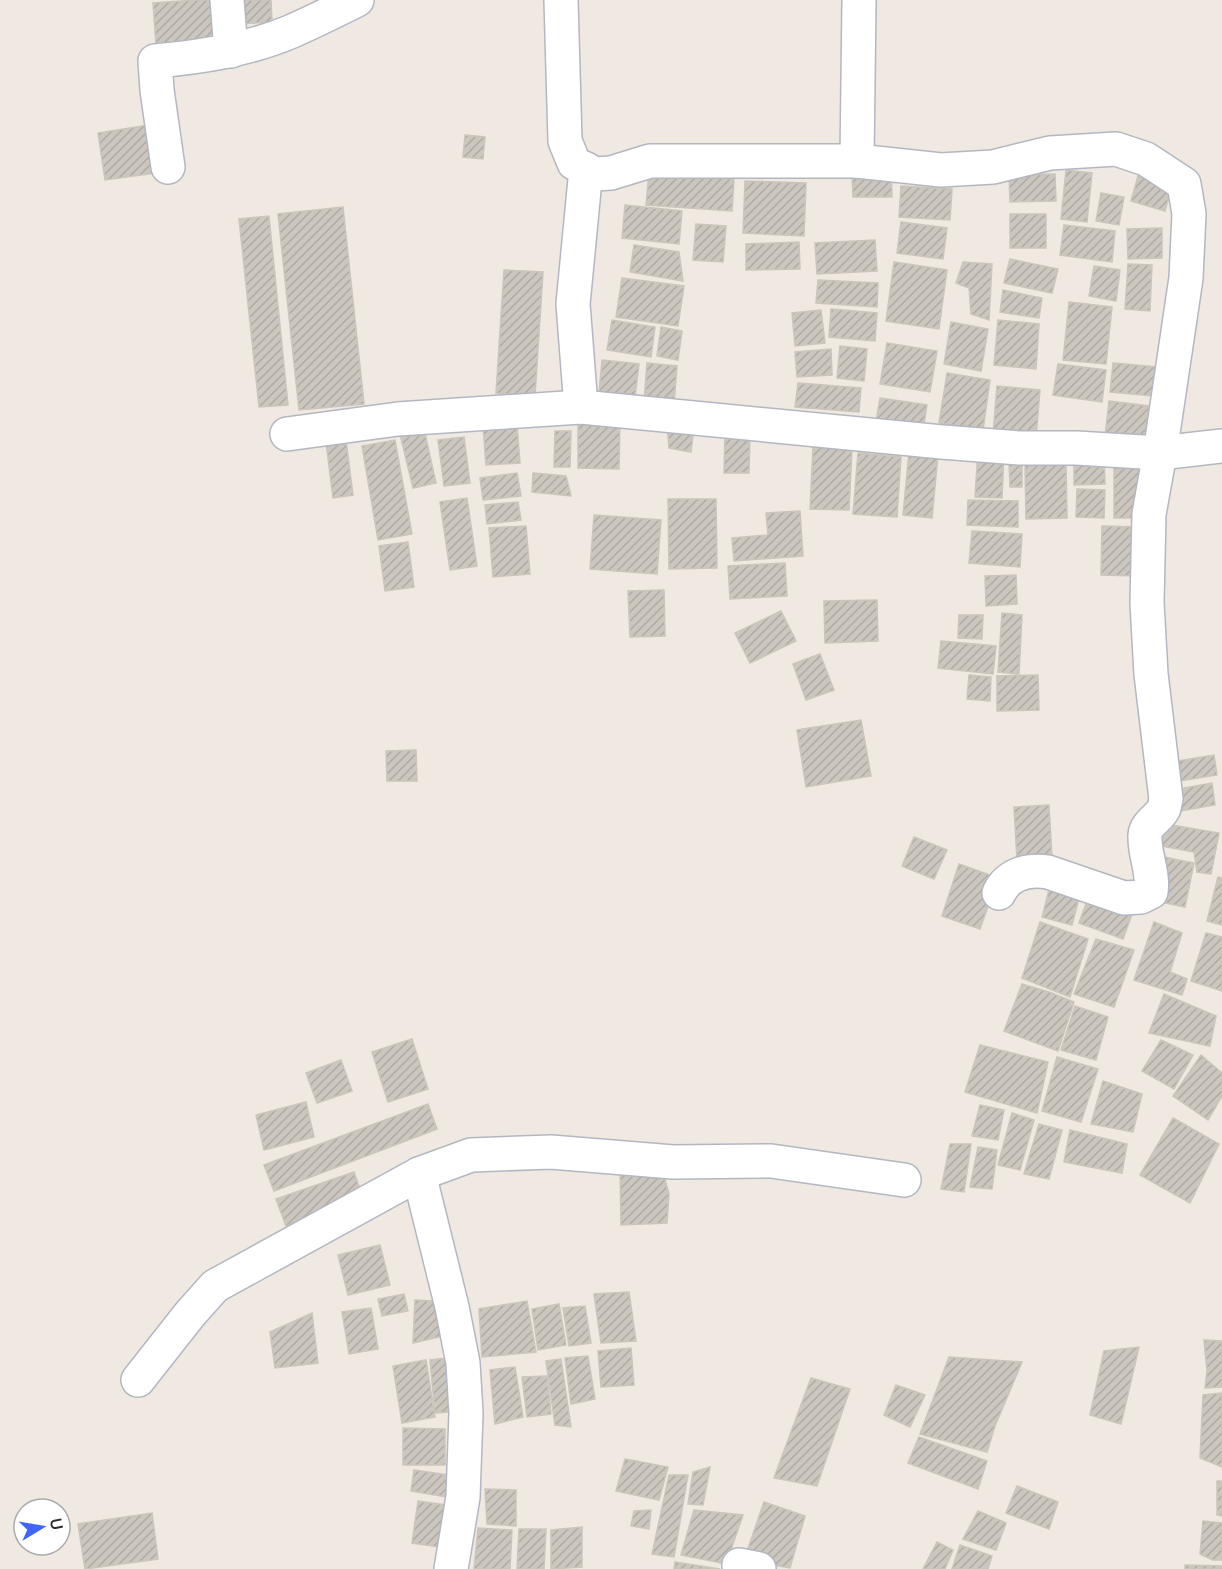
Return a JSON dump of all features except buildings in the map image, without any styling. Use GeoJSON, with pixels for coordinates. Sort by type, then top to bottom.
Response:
{"type":"FeatureCollection","features":[{"type":"Feature","properties":{"kind":"street"},"geometry":{"type":"LineString","coordinates":[[226,0],[231,51]]}},
{"type":"Feature","properties":{"kind":"street"},"geometry":{"type":"LineString","coordinates":[[168,167],[155,61],[231,51],[289,32],[357,0]]}},
{"type":"Feature","properties":{"kind":"street"},"geometry":{"type":"LineString","coordinates":[[561,0],[565,141],[574,163],[595,174],[612,173],[650,161],[857,161],[941,170],[993,167],[1050,153],[1116,149],[1146,159],[1184,184],[1189,214],[1186,279],[1149,514],[1147,603],[1151,674],[1166,799],[1164,808],[1145,832],[1152,878],[1151,891],[1141,897],[1124,898],[1038,870],[1028,871],[1009,879],[999,893]]}},
{"type":"Feature","properties":{"kind":"street"},"geometry":{"type":"LineString","coordinates":[[857,161],[859,0]]}},
{"type":"Feature","properties":{"kind":"street"},"geometry":{"type":"LineString","coordinates":[[581,407],[573,304],[586,169]]}},
{"type":"Feature","properties":{"kind":"street"},"geometry":{"type":"LineString","coordinates":[[287,434],[398,419],[581,407],[942,442],[1019,447],[1160,453],[1222,446]]}},
{"type":"Feature","properties":{"kind":"street"},"geometry":{"type":"LineString","coordinates":[[138,1380],[215,1286],[419,1174],[471,1155],[550,1152],[673,1162],[771,1161],[904,1180]]}},
{"type":"Feature","properties":{"kind":"street"},"geometry":{"type":"LineString","coordinates":[[419,1174],[452,1307],[463,1363],[466,1413],[463,1497],[451,1569]]}}]}
